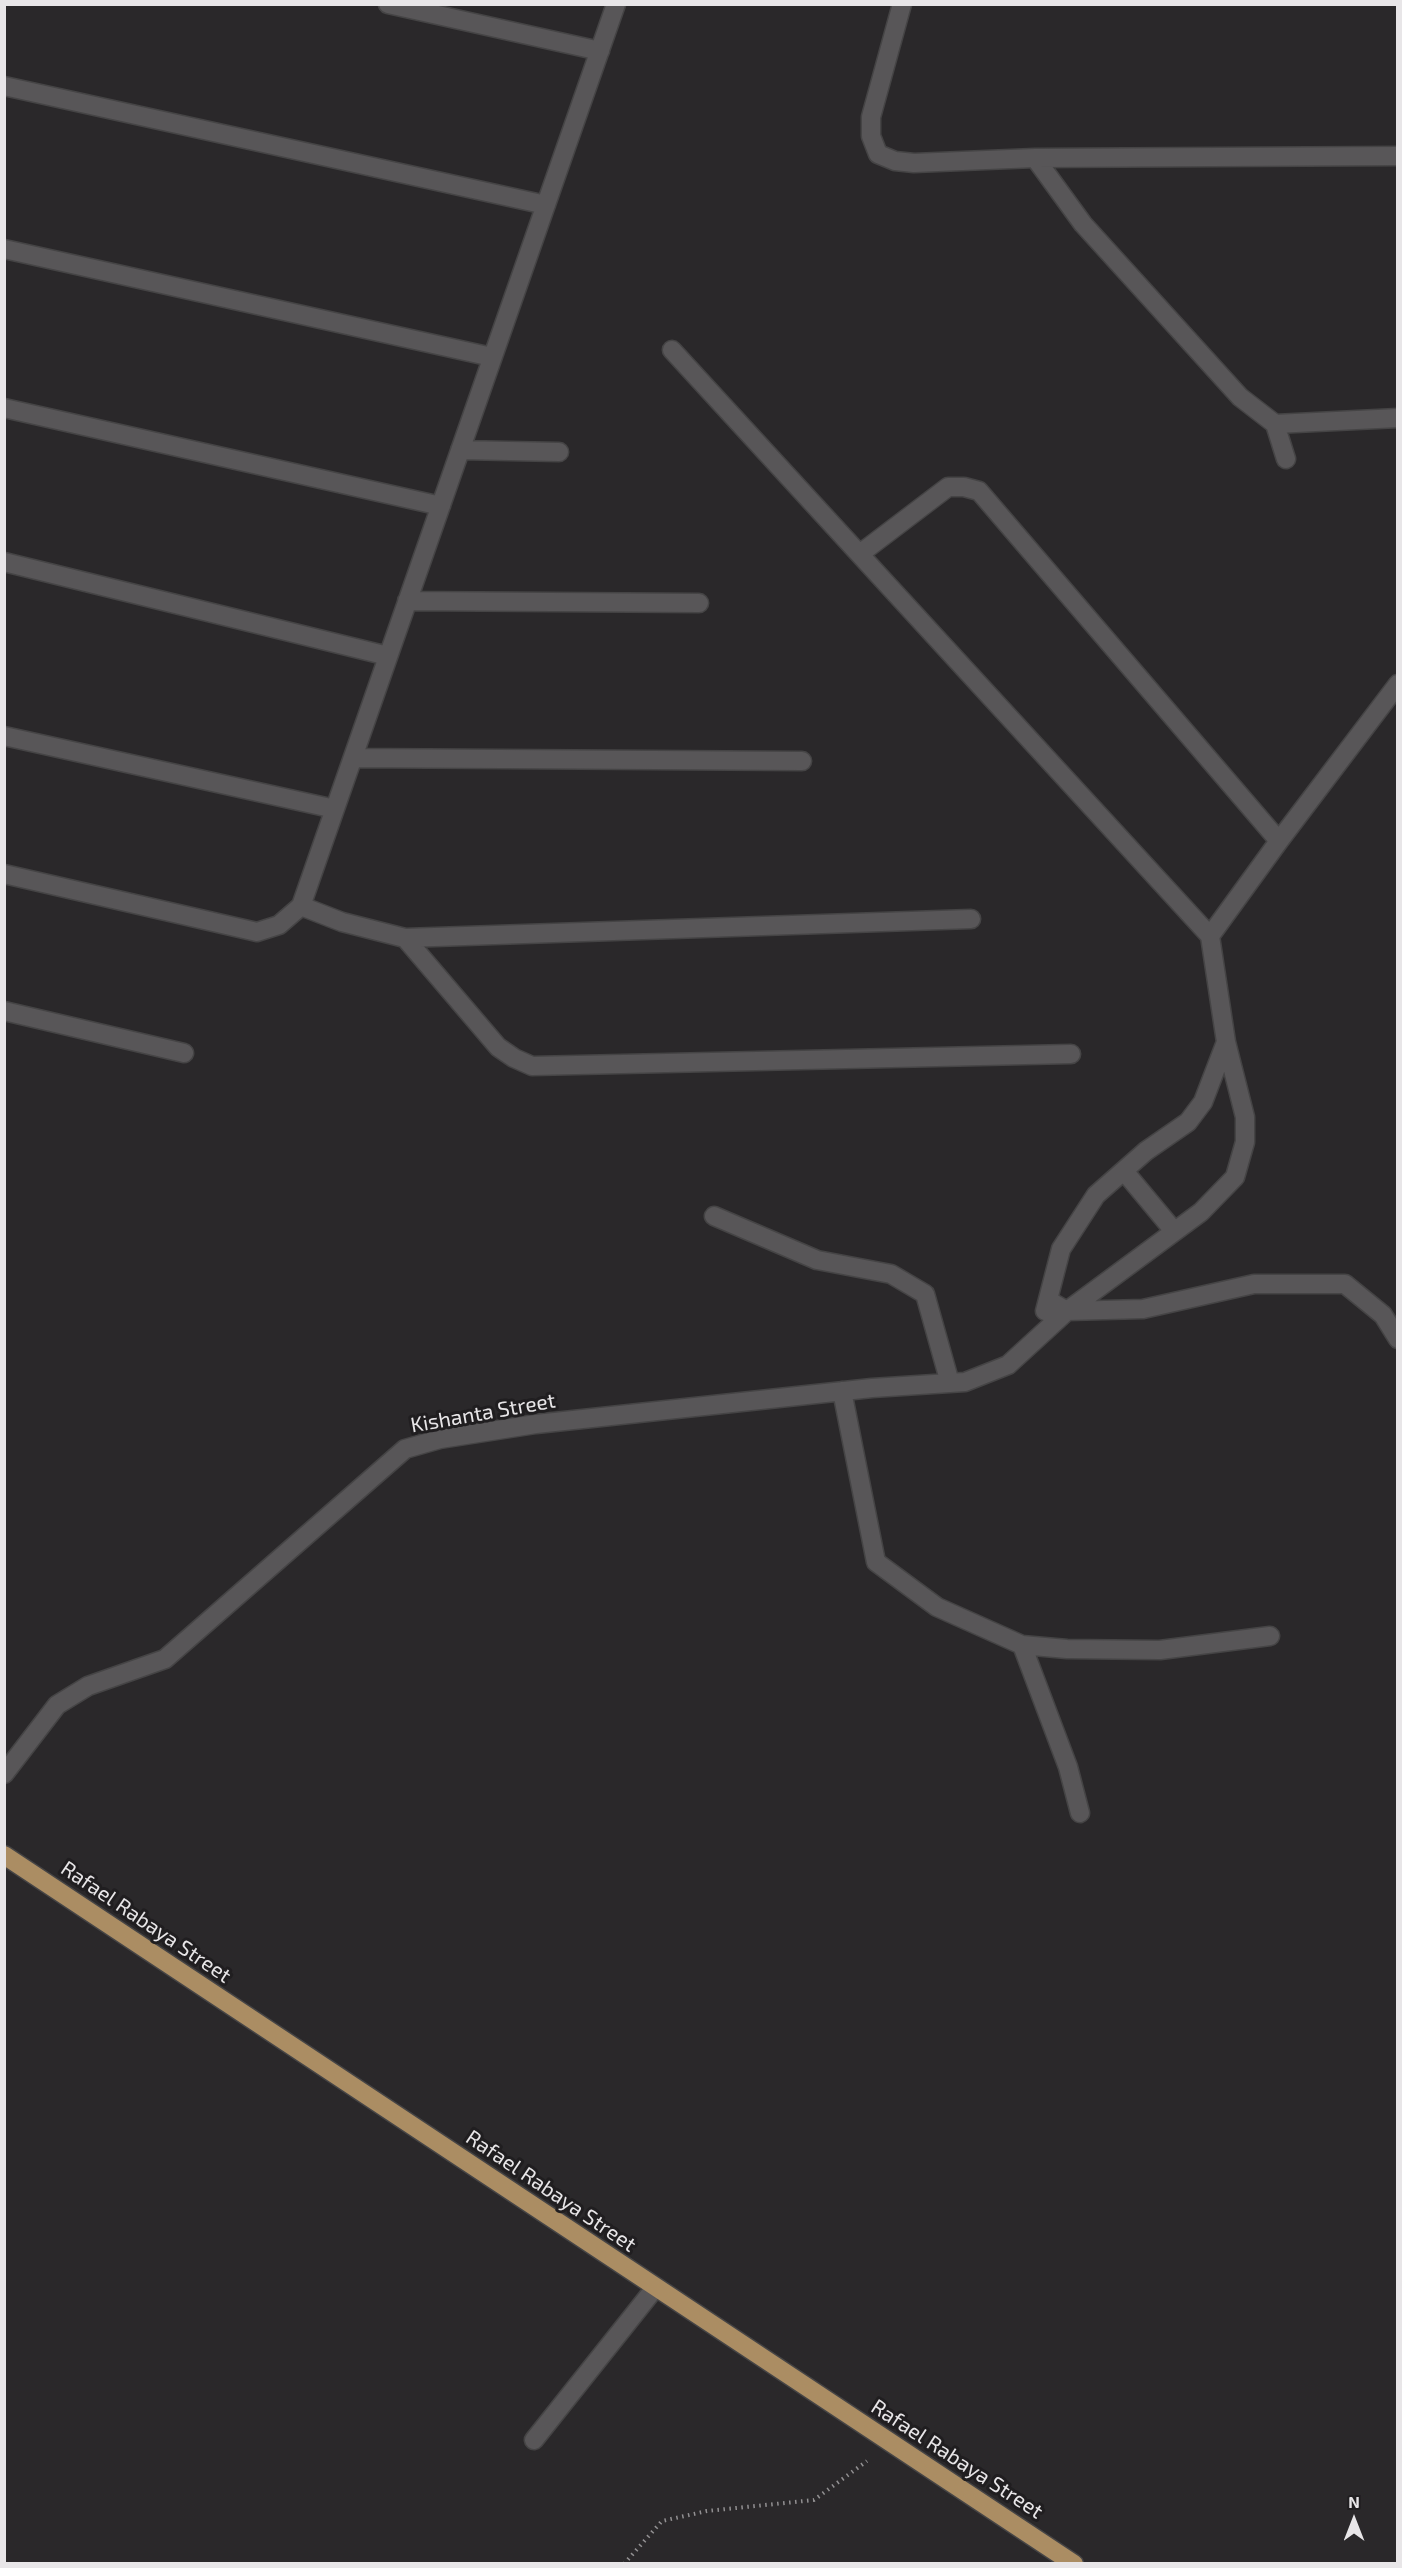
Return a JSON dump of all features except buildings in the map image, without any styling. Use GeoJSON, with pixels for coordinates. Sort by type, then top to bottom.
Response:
{"type":"FeatureCollection","features":[{"type":"Feature","properties":{"kind":"main road","name":"Rafael Rabaya Street"},"geometry":{"type":"LineString","coordinates":[[4,1855],[1074,2564]]}},
{"type":"Feature","properties":{"kind":"street"},"geometry":{"type":"LineString","coordinates":[[388,4],[600,51]]}},
{"type":"Feature","properties":{"kind":"street"},"geometry":{"type":"LineString","coordinates":[[4,874],[257,932],[279,925],[301,906],[616,4]]}},
{"type":"Feature","properties":{"kind":"street"},"geometry":{"type":"LineString","coordinates":[[902,4],[871,117],[871,136],[878,154],[895,161],[914,163],[1035,158],[1398,156]]}},
{"type":"Feature","properties":{"kind":"street"},"geometry":{"type":"LineString","coordinates":[[4,86],[546,205]]}},
{"type":"Feature","properties":{"kind":"street"},"geometry":{"type":"LineString","coordinates":[[1035,158],[1083,224],[1240,397],[1275,424],[1287,459]]}},
{"type":"Feature","properties":{"kind":"street"},"geometry":{"type":"LineString","coordinates":[[4,249],[492,357]]}},
{"type":"Feature","properties":{"kind":"street"},"geometry":{"type":"LineString","coordinates":[[672,350],[861,553],[1210,936],[1279,840],[1398,684]]}},
{"type":"Feature","properties":{"kind":"street"},"geometry":{"type":"LineString","coordinates":[[4,408],[441,506]]}},
{"type":"Feature","properties":{"kind":"street"},"geometry":{"type":"LineString","coordinates":[[1275,424],[1398,418]]}},
{"type":"Feature","properties":{"kind":"street"},"geometry":{"type":"LineString","coordinates":[[460,450],[559,452]]}},
{"type":"Feature","properties":{"kind":"street"},"geometry":{"type":"LineString","coordinates":[[861,553],[948,486],[964,486],[979,491],[1279,840]]}},
{"type":"Feature","properties":{"kind":"street"},"geometry":{"type":"LineString","coordinates":[[4,562],[388,656]]}},
{"type":"Feature","properties":{"kind":"street"},"geometry":{"type":"LineString","coordinates":[[407,602],[699,603]]}},
{"type":"Feature","properties":{"kind":"street"},"geometry":{"type":"LineString","coordinates":[[4,736],[335,809]]}},
{"type":"Feature","properties":{"kind":"street"},"geometry":{"type":"LineString","coordinates":[[353,758],[802,761]]}},
{"type":"Feature","properties":{"kind":"street"},"geometry":{"type":"LineString","coordinates":[[301,906],[342,922],[405,938],[970,919]]}},
{"type":"Feature","properties":{"kind":"street","name":"Kishanta Street"},"geometry":{"type":"LineString","coordinates":[[4,1774],[57,1705],[88,1686],[165,1659],[405,1449],[440,1439],[536,1424],[842,1391],[965,1382],[1008,1365],[1067,1311],[1202,1212],[1235,1177],[1245,1142],[1245,1117],[1226,1042],[1210,936]]}},
{"type":"Feature","properties":{"kind":"street"},"geometry":{"type":"LineString","coordinates":[[405,938],[498,1047],[532,1066],[1071,1054]]}},
{"type":"Feature","properties":{"kind":"street"},"geometry":{"type":"LineString","coordinates":[[4,1011],[184,1053]]}},
{"type":"Feature","properties":{"kind":"street"},"geometry":{"type":"LineString","coordinates":[[1039,1336],[1061,1249],[1096,1195],[1146,1151],[1188,1122],[1203,1102],[1226,1042]]}},
{"type":"Feature","properties":{"kind":"street"},"geometry":{"type":"LineString","coordinates":[[1124,1171],[1174,1232]]}},
{"type":"Feature","properties":{"kind":"street"},"geometry":{"type":"LineString","coordinates":[[714,1216],[818,1260],[891,1274],[925,1294],[950,1383]]}},
{"type":"Feature","properties":{"kind":"street"},"geometry":{"type":"LineString","coordinates":[[1048,1300],[1067,1311],[1143,1309],[1254,1284],[1345,1284],[1383,1315],[1398,1339]]}},
{"type":"Feature","properties":{"kind":"street"},"geometry":{"type":"LineString","coordinates":[[842,1391],[876,1562],[937,1607],[1022,1645],[1067,1649],[1160,1650],[1270,1636]]}},
{"type":"Feature","properties":{"kind":"street"},"geometry":{"type":"LineString","coordinates":[[1022,1645],[1068,1767],[1080,1813]]}},
{"type":"Feature","properties":{"kind":"street"},"geometry":{"type":"LineString","coordinates":[[534,2440],[655,2288]]}},
{"type":"Feature","properties":{"kind":"path"},"geometry":{"type":"LineString","coordinates":[[624,2564],[662,2521],[707,2511],[814,2500],[891,2443]]}}]}
